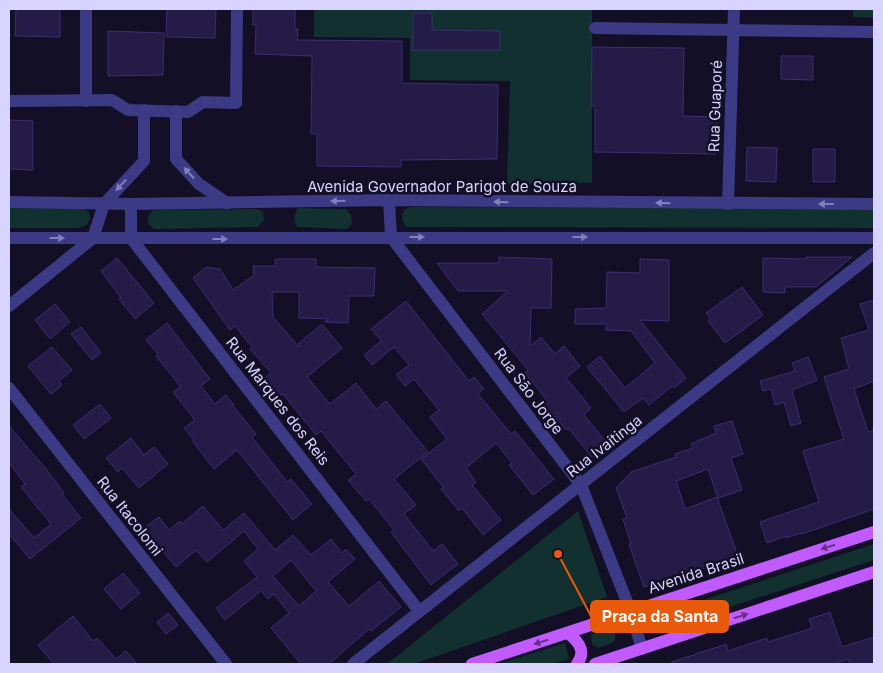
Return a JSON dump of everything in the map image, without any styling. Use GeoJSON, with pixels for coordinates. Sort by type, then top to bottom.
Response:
{"type":"FeatureCollection","features":[{"type":"Feature","properties":{"kind":"main road","name":"Avenida Brasil"},"geometry":{"type":"LineString","coordinates":[[472,664],[874,532]]}},
{"type":"Feature","properties":{"kind":"main road"},"geometry":{"type":"LineString","coordinates":[[595,664],[874,572]]}},
{"type":"Feature","properties":{"kind":"main road"},"geometry":{"type":"LineString","coordinates":[[568,633],[581,647],[582,654],[577,664]]}},
{"type":"Feature","properties":{"kind":"street"},"geometry":{"type":"LineString","coordinates":[[86,9],[86,100]]}},
{"type":"Feature","properties":{"kind":"street"},"geometry":{"type":"LineString","coordinates":[[9,101],[112,100],[128,110],[188,112],[203,102],[236,103],[237,9]]}},
{"type":"Feature","properties":{"kind":"street","name":"Rua Guaporé"},"geometry":{"type":"LineString","coordinates":[[728,204],[734,9]]}},
{"type":"Feature","properties":{"kind":"street"},"geometry":{"type":"LineString","coordinates":[[595,28],[874,32]]}},
{"type":"Feature","properties":{"kind":"street"},"geometry":{"type":"LineString","coordinates":[[9,306],[93,238],[104,204],[144,161],[144,110]]}},
{"type":"Feature","properties":{"kind":"street"},"geometry":{"type":"LineString","coordinates":[[176,111],[176,159],[199,184],[227,203]]}},
{"type":"Feature","properties":{"kind":"street"},"geometry":{"type":"LineString","coordinates":[[389,200],[391,236]]}},
{"type":"Feature","properties":{"kind":"street","name":"Avenida Governador Parigot de Souza"},"geometry":{"type":"LineString","coordinates":[[9,202],[131,204],[389,200],[874,204]]}},
{"type":"Feature","properties":{"kind":"street"},"geometry":{"type":"LineString","coordinates":[[131,204],[131,238]]}},
{"type":"Feature","properties":{"kind":"street"},"geometry":{"type":"LineString","coordinates":[[9,238],[281,239],[391,236],[874,238]]}},
{"type":"Feature","properties":{"kind":"street","name":"Rua São Jorge"},"geometry":{"type":"LineString","coordinates":[[391,236],[581,485],[631,612],[642,649]]}},
{"type":"Feature","properties":{"kind":"street","name":"Rua Marques dos Reis"},"geometry":{"type":"LineString","coordinates":[[131,238],[419,611]]}},
{"type":"Feature","properties":{"kind":"street","name":"Rua Ivaitinga"},"geometry":{"type":"LineString","coordinates":[[353,664],[874,253]]}},
{"type":"Feature","properties":{"kind":"street","name":"Rua Itacolomi"},"geometry":{"type":"LineString","coordinates":[[9,388],[226,664]]}},
{"type":"Feature","properties":{"kind":"green space"},"geometry":{"type":"Polygon","coordinates":[[[314,9],[592,9],[592,183],[507,185],[510,81],[410,80],[410,38],[314,37],[314,9]]]}},
{"type":"Feature","properties":{"kind":"green space"},"geometry":{"type":"Polygon","coordinates":[[[853,9],[874,9],[874,18],[853,17],[853,9]]]}},
{"type":"Feature","properties":{"kind":"green space"},"geometry":{"type":"Polygon","coordinates":[[[410,207],[874,208],[874,228],[406,227],[402,215],[404,210],[410,207]]]}},
{"type":"Feature","properties":{"kind":"green space"},"geometry":{"type":"Polygon","coordinates":[[[9,208],[84,209],[90,213],[90,219],[87,225],[79,228],[9,228],[9,208]]]}},
{"type":"Feature","properties":{"kind":"green space"},"geometry":{"type":"Polygon","coordinates":[[[298,208],[346,209],[351,215],[352,224],[347,229],[297,227],[294,218],[298,208]]]}},
{"type":"Feature","properties":{"kind":"green space"},"geometry":{"type":"Polygon","coordinates":[[[257,209],[263,212],[264,220],[258,227],[154,229],[148,223],[148,216],[153,210],[257,209]]]}},
{"type":"Feature","properties":{"kind":"green space"},"geometry":{"type":"Polygon","coordinates":[[[578,511],[607,597],[414,664],[387,664],[578,511]]]}},
{"type":"Feature","properties":{"kind":"green space"},"geometry":{"type":"Polygon","coordinates":[[[874,544],[874,560],[656,631],[651,625],[652,617],[874,544]]]}},
{"type":"Feature","properties":{"kind":"green space"},"geometry":{"type":"Polygon","coordinates":[[[607,629],[615,631],[615,640],[612,643],[598,648],[592,644],[591,635],[607,629]]]}},
{"type":"Feature","properties":{"kind":"green space"},"geometry":{"type":"Polygon","coordinates":[[[565,643],[569,659],[552,664],[499,664],[565,643]]]}},
{"type":"Feature","properties":{"kind":"building"},"geometry":{"type":"Polygon","coordinates":[[[16,9],[60,9],[60,37],[15,36],[16,9]]]}},
{"type":"Feature","properties":{"kind":"building"},"geometry":{"type":"Polygon","coordinates":[[[167,9],[216,9],[215,38],[166,37],[167,9]]]}},
{"type":"Feature","properties":{"kind":"building"},"geometry":{"type":"Polygon","coordinates":[[[253,9],[295,9],[295,29],[298,29],[297,40],[402,41],[402,83],[498,85],[497,159],[401,160],[401,167],[317,166],[317,134],[311,134],[312,56],[255,54],[256,25],[253,25],[253,9]]]}},
{"type":"Feature","properties":{"kind":"building"},"geometry":{"type":"Polygon","coordinates":[[[413,13],[432,13],[432,30],[500,31],[500,50],[413,50],[413,13]]]}},
{"type":"Feature","properties":{"kind":"building"},"geometry":{"type":"Polygon","coordinates":[[[108,31],[164,33],[163,75],[108,76],[108,31]]]}},
{"type":"Feature","properties":{"kind":"building"},"geometry":{"type":"Polygon","coordinates":[[[592,47],[684,48],[683,116],[717,117],[716,154],[595,152],[595,106],[591,106],[592,47]]]}},
{"type":"Feature","properties":{"kind":"building"},"geometry":{"type":"Polygon","coordinates":[[[781,56],[813,56],[813,80],[781,79],[781,56]]]}},
{"type":"Feature","properties":{"kind":"building"},"geometry":{"type":"Polygon","coordinates":[[[9,120],[33,121],[33,170],[9,169],[9,120]]]}},
{"type":"Feature","properties":{"kind":"building"},"geometry":{"type":"Polygon","coordinates":[[[747,147],[777,148],[776,182],[746,181],[747,147]]]}},
{"type":"Feature","properties":{"kind":"building"},"geometry":{"type":"Polygon","coordinates":[[[813,149],[835,149],[835,182],[813,182],[813,149]]]}},
{"type":"Feature","properties":{"kind":"building"},"geometry":{"type":"Polygon","coordinates":[[[499,257],[552,259],[551,308],[531,308],[530,346],[541,337],[555,354],[564,346],[580,366],[566,378],[591,408],[584,415],[608,444],[592,457],[568,428],[566,430],[550,411],[548,413],[540,404],[546,399],[525,373],[528,370],[482,314],[508,291],[458,291],[437,263],[499,263],[499,257]]]}},
{"type":"Feature","properties":{"kind":"building"},"geometry":{"type":"Polygon","coordinates":[[[806,257],[852,257],[816,287],[785,287],[785,293],[763,292],[763,258],[806,259],[806,257]]]}},
{"type":"Feature","properties":{"kind":"building"},"geometry":{"type":"Polygon","coordinates":[[[117,258],[154,303],[135,319],[101,271],[117,258]]]}},
{"type":"Feature","properties":{"kind":"building"},"geometry":{"type":"Polygon","coordinates":[[[275,259],[316,259],[316,267],[375,268],[374,296],[349,296],[348,323],[324,322],[329,319],[299,318],[299,292],[272,292],[273,317],[299,347],[299,343],[322,324],[342,348],[307,377],[330,404],[356,383],[376,409],[386,401],[428,452],[394,479],[416,505],[404,514],[433,551],[442,544],[458,564],[431,585],[391,532],[394,530],[369,499],[366,501],[348,480],[356,474],[321,431],[316,435],[283,394],[281,395],[265,378],[271,373],[250,349],[252,347],[235,326],[230,330],[193,278],[206,267],[220,269],[233,290],[254,275],[253,266],[275,266],[275,259]]]}},
{"type":"Feature","properties":{"kind":"building"},"geometry":{"type":"Polygon","coordinates":[[[640,259],[669,260],[669,321],[640,320],[686,378],[674,388],[672,386],[649,405],[643,398],[624,412],[587,367],[600,356],[625,388],[655,363],[631,331],[606,330],[606,324],[575,324],[575,309],[606,308],[607,272],[640,273],[640,259]]]}},
{"type":"Feature","properties":{"kind":"building"},"geometry":{"type":"Polygon","coordinates":[[[742,287],[763,315],[725,343],[708,321],[710,318],[706,313],[742,287]]]}},
{"type":"Feature","properties":{"kind":"building"},"geometry":{"type":"Polygon","coordinates":[[[874,300],[874,381],[854,389],[868,432],[874,430],[874,509],[802,534],[786,538],[786,536],[767,543],[760,522],[819,502],[803,451],[844,439],[824,377],[849,369],[841,338],[869,330],[860,304],[874,300]]]}},
{"type":"Feature","properties":{"kind":"building"},"geometry":{"type":"Polygon","coordinates":[[[406,301],[469,381],[474,377],[484,389],[478,394],[511,434],[515,431],[554,479],[533,495],[509,465],[512,463],[496,443],[466,468],[476,482],[472,485],[501,520],[483,535],[462,508],[459,511],[441,489],[443,487],[421,459],[447,439],[430,417],[439,410],[414,379],[405,386],[396,375],[409,365],[394,347],[372,365],[364,355],[381,341],[371,329],[406,301]]]}},
{"type":"Feature","properties":{"kind":"building"},"geometry":{"type":"Polygon","coordinates":[[[55,304],[70,322],[50,339],[35,320],[55,304]]]}},
{"type":"Feature","properties":{"kind":"building"},"geometry":{"type":"Polygon","coordinates":[[[167,323],[210,379],[201,386],[215,404],[226,395],[256,434],[252,437],[287,482],[291,479],[312,504],[293,520],[237,450],[214,469],[184,428],[195,420],[173,392],[181,387],[156,356],[158,354],[146,340],[167,323]]]}},
{"type":"Feature","properties":{"kind":"building"},"geometry":{"type":"Polygon","coordinates":[[[81,327],[101,353],[92,360],[71,334],[81,327]]]}},
{"type":"Feature","properties":{"kind":"building"},"geometry":{"type":"Polygon","coordinates":[[[52,347],[72,370],[59,381],[62,385],[51,394],[28,366],[52,347]]]}},
{"type":"Feature","properties":{"kind":"building"},"geometry":{"type":"Polygon","coordinates":[[[808,357],[817,380],[792,390],[801,423],[791,426],[784,402],[775,405],[771,389],[763,391],[760,381],[795,371],[792,363],[808,357]]]}},
{"type":"Feature","properties":{"kind":"building"},"geometry":{"type":"Polygon","coordinates":[[[100,404],[111,418],[84,439],[73,425],[100,404]]]}},
{"type":"Feature","properties":{"kind":"building"},"geometry":{"type":"Polygon","coordinates":[[[732,421],[743,454],[731,458],[742,490],[718,498],[708,469],[676,481],[685,509],[717,497],[738,556],[644,587],[629,544],[631,544],[623,519],[627,518],[616,488],[631,472],[676,457],[675,454],[693,448],[691,444],[716,433],[714,426],[732,421]]]}},
{"type":"Feature","properties":{"kind":"building"},"geometry":{"type":"Polygon","coordinates":[[[9,426],[46,469],[64,493],[62,494],[81,518],[30,559],[9,534],[9,509],[34,538],[51,524],[21,487],[25,484],[9,463],[9,426]]]}},
{"type":"Feature","properties":{"kind":"building"},"geometry":{"type":"Polygon","coordinates":[[[131,438],[144,455],[154,447],[168,464],[139,488],[122,468],[118,472],[106,458],[131,438]]]}},
{"type":"Feature","properties":{"kind":"building"},"geometry":{"type":"Polygon","coordinates":[[[203,506],[223,530],[244,513],[275,550],[293,535],[311,555],[331,539],[342,553],[346,549],[355,559],[328,582],[349,606],[379,581],[401,607],[371,631],[369,629],[329,664],[301,664],[271,628],[289,613],[274,594],[268,599],[261,591],[225,620],[216,608],[257,577],[244,561],[258,549],[244,531],[207,562],[196,550],[176,567],[144,528],[159,517],[169,530],[180,521],[182,524],[203,506]],[[291,560],[273,576],[299,606],[316,591],[291,560]]]}},
{"type":"Feature","properties":{"kind":"building"},"geometry":{"type":"Polygon","coordinates":[[[123,573],[140,593],[121,609],[104,589],[123,573]]]}},
{"type":"Feature","properties":{"kind":"building"},"geometry":{"type":"Polygon","coordinates":[[[830,612],[842,647],[874,637],[874,664],[850,664],[848,659],[833,664],[672,664],[672,662],[726,644],[728,651],[767,638],[768,642],[812,628],[809,619],[830,612]]]}},
{"type":"Feature","properties":{"kind":"building"},"geometry":{"type":"Polygon","coordinates":[[[168,613],[178,625],[166,634],[157,622],[168,613]]]}},
{"type":"Feature","properties":{"kind":"building"},"geometry":{"type":"Polygon","coordinates":[[[73,616],[93,641],[97,638],[116,659],[126,651],[137,664],[54,664],[38,645],[73,616]]]}},
{"type":"Feature","properties":{"kind":"place","name":"Praça da Santa"},"geometry":{"type":"Point","coordinates":[558,554]}}]}
